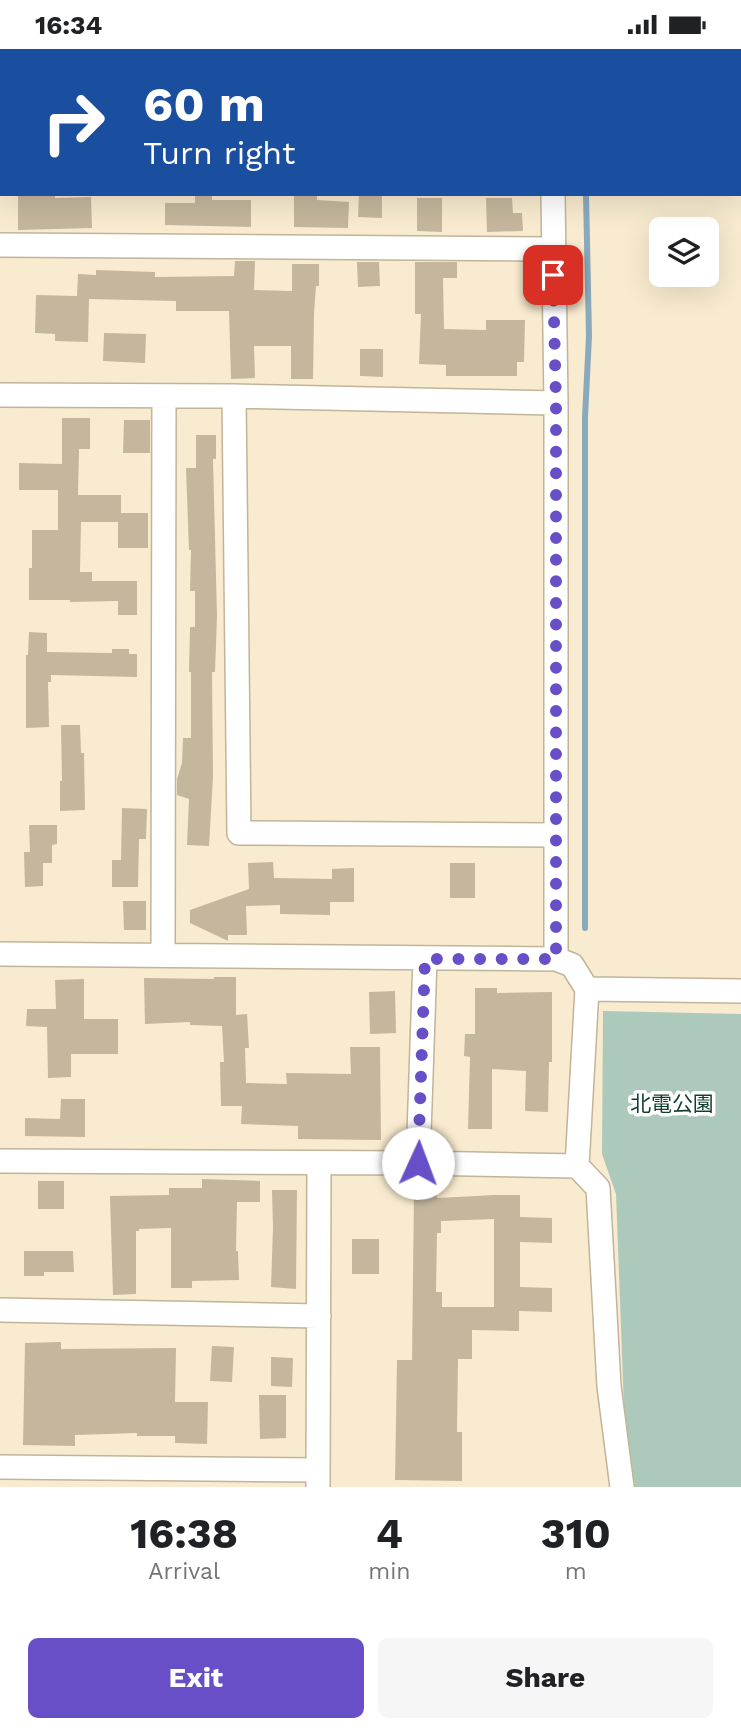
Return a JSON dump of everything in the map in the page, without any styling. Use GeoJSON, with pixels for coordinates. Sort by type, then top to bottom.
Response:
{"type":"FeatureCollection","features":[{"type":"Feature","properties":{"kind":"street"},"geometry":{"type":"LineString","coordinates":[[553,196],[556,403],[556,959]]}},
{"type":"Feature","properties":{"kind":"street"},"geometry":{"type":"LineString","coordinates":[[0,245],[552,249]]}},
{"type":"Feature","properties":{"kind":"street"},"geometry":{"type":"LineString","coordinates":[[0,395],[234,396],[556,403]]}},
{"type":"Feature","properties":{"kind":"street"},"geometry":{"type":"LineString","coordinates":[[163,955],[164,396]]}},
{"type":"Feature","properties":{"kind":"street"},"geometry":{"type":"LineString","coordinates":[[234,396],[239,833],[556,835]]}},
{"type":"Feature","properties":{"kind":"street"},"geometry":{"type":"LineString","coordinates":[[0,954],[556,959],[572,965],[587,989],[577,1166]]}},
{"type":"Feature","properties":{"kind":"street"},"geometry":{"type":"LineString","coordinates":[[418,1163],[425,959]]}},
{"type":"Feature","properties":{"kind":"street"},"geometry":{"type":"LineString","coordinates":[[587,989],[741,992]]}},
{"type":"Feature","properties":{"kind":"street"},"geometry":{"type":"LineString","coordinates":[[0,1161],[577,1166],[598,1188],[609,1386],[622,1487]]}},
{"type":"Feature","properties":{"kind":"street"},"geometry":{"type":"LineString","coordinates":[[0,1467],[318,1479],[319,1163]]}},
{"type":"Feature","properties":{"kind":"street"},"geometry":{"type":"LineString","coordinates":[[0,1310],[318,1315]]}},
{"type":"Feature","properties":{"kind":"green space","name":"北電公園"},"geometry":{"type":"Polygon","coordinates":[[[603,1011],[741,1014],[741,1487],[635,1487],[624,1408],[616,1194],[602,1154],[603,1011]]]}},
{"type":"Feature","properties":{"kind":"building"},"geometry":{"type":"Polygon","coordinates":[[[18,196],[91,197],[92,228],[18,230],[18,196]]]}},
{"type":"Feature","properties":{"kind":"building"},"geometry":{"type":"Polygon","coordinates":[[[195,196],[212,196],[212,200],[251,200],[251,227],[165,225],[165,203],[195,203],[195,196]]]}},
{"type":"Feature","properties":{"kind":"building"},"geometry":{"type":"Polygon","coordinates":[[[294,196],[317,196],[317,200],[349,202],[348,228],[294,227],[294,196]]]}},
{"type":"Feature","properties":{"kind":"building"},"geometry":{"type":"Polygon","coordinates":[[[359,196],[382,196],[382,218],[358,217],[359,196]]]}},
{"type":"Feature","properties":{"kind":"building"},"geometry":{"type":"Polygon","coordinates":[[[417,198],[442,198],[442,232],[417,231],[417,198]]]}},
{"type":"Feature","properties":{"kind":"building"},"geometry":{"type":"Polygon","coordinates":[[[486,198],[512,198],[513,213],[522,213],[523,231],[487,232],[486,198]]]}},
{"type":"Feature","properties":{"kind":"building"},"geometry":{"type":"Polygon","coordinates":[[[235,261],[255,261],[254,290],[292,291],[292,264],[319,264],[319,286],[316,286],[314,314],[313,379],[291,379],[291,346],[254,346],[255,378],[231,379],[229,311],[176,311],[176,301],[89,299],[88,342],[55,341],[55,334],[35,333],[36,295],[77,296],[78,274],[96,275],[96,270],[155,272],[155,277],[234,276],[235,261]]]}},
{"type":"Feature","properties":{"kind":"building"},"geometry":{"type":"Polygon","coordinates":[[[357,262],[379,262],[380,286],[358,287],[357,262]]]}},
{"type":"Feature","properties":{"kind":"building"},"geometry":{"type":"Polygon","coordinates":[[[415,262],[457,262],[457,278],[443,278],[444,329],[486,330],[486,320],[525,320],[524,362],[517,362],[517,376],[446,376],[446,365],[419,364],[421,314],[415,314],[415,262]]]}},
{"type":"Feature","properties":{"kind":"building"},"geometry":{"type":"Polygon","coordinates":[[[104,333],[146,334],[145,363],[103,361],[104,333]]]}},
{"type":"Feature","properties":{"kind":"building"},"geometry":{"type":"Polygon","coordinates":[[[360,349],[383,349],[383,377],[360,376],[360,349]]]}},
{"type":"Feature","properties":{"kind":"building"},"geometry":{"type":"Polygon","coordinates":[[[62,418],[90,418],[90,449],[79,449],[78,495],[121,495],[121,513],[148,513],[148,548],[118,548],[118,522],[81,522],[80,572],[92,572],[92,581],[137,581],[137,615],[118,615],[118,601],[29,600],[32,530],[58,530],[58,490],[19,490],[19,463],[62,464],[62,418]]]}},
{"type":"Feature","properties":{"kind":"building"},"geometry":{"type":"Polygon","coordinates":[[[124,420],[150,420],[150,453],[123,453],[124,420]]]}},
{"type":"Feature","properties":{"kind":"building"},"geometry":{"type":"Polygon","coordinates":[[[196,435],[216,435],[216,459],[213,459],[217,616],[215,672],[212,672],[213,777],[209,846],[187,845],[189,799],[177,795],[183,738],[191,738],[190,627],[195,627],[195,591],[190,591],[191,550],[186,468],[196,468],[196,435]]]}},
{"type":"Feature","properties":{"kind":"building"},"geometry":{"type":"Polygon","coordinates":[[[29,632],[47,633],[47,652],[112,653],[112,649],[129,649],[129,654],[137,654],[137,677],[51,675],[51,682],[48,682],[49,727],[26,728],[26,655],[29,632]]]}},
{"type":"Feature","properties":{"kind":"building"},"geometry":{"type":"Polygon","coordinates":[[[61,725],[80,725],[81,753],[84,753],[85,810],[60,811],[61,725]]]}},
{"type":"Feature","properties":{"kind":"building"},"geometry":{"type":"Polygon","coordinates":[[[122,808],[147,809],[146,839],[139,839],[138,887],[112,887],[112,860],[121,860],[122,808]]]}},
{"type":"Feature","properties":{"kind":"building"},"geometry":{"type":"Polygon","coordinates":[[[29,825],[57,825],[57,844],[52,845],[52,863],[43,863],[43,886],[25,887],[24,852],[30,852],[29,825]]]}},
{"type":"Feature","properties":{"kind":"building"},"geometry":{"type":"Polygon","coordinates":[[[273,862],[274,878],[332,879],[332,869],[354,868],[354,902],[330,902],[330,915],[280,914],[280,905],[246,906],[247,935],[228,935],[228,941],[190,923],[190,910],[249,889],[248,863],[273,862]]]}},
{"type":"Feature","properties":{"kind":"building"},"geometry":{"type":"Polygon","coordinates":[[[450,863],[475,863],[475,898],[450,898],[450,863]]]}},
{"type":"Feature","properties":{"kind":"building"},"geometry":{"type":"Polygon","coordinates":[[[123,901],[146,901],[146,930],[124,930],[123,901]]]}},
{"type":"Feature","properties":{"kind":"building"},"geometry":{"type":"Polygon","coordinates":[[[236,977],[236,1015],[247,1014],[249,1048],[245,1048],[246,1083],[287,1084],[286,1073],[351,1074],[350,1047],[380,1047],[381,1140],[298,1139],[298,1126],[241,1124],[242,1106],[221,1106],[220,1062],[224,1062],[222,1026],[190,1025],[190,1022],[145,1024],[144,978],[236,977]]]}},
{"type":"Feature","properties":{"kind":"building"},"geometry":{"type":"Polygon","coordinates":[[[84,979],[84,1019],[118,1019],[118,1054],[71,1054],[71,1077],[48,1078],[47,1027],[26,1026],[27,1009],[56,1009],[55,980],[84,979]]]}},
{"type":"Feature","properties":{"kind":"building"},"geometry":{"type":"Polygon","coordinates":[[[475,988],[497,988],[497,993],[552,992],[552,1062],[549,1062],[548,1112],[525,1111],[526,1071],[492,1069],[492,1129],[468,1129],[470,1057],[464,1056],[465,1034],[475,1034],[475,988]]]}},
{"type":"Feature","properties":{"kind":"building"},"geometry":{"type":"Polygon","coordinates":[[[395,991],[396,1033],[370,1034],[369,992],[395,991]]]}},
{"type":"Feature","properties":{"kind":"building"},"geometry":{"type":"Polygon","coordinates":[[[61,1099],[85,1099],[85,1137],[25,1136],[25,1118],[60,1119],[61,1099]]]}},
{"type":"Feature","properties":{"kind":"building"},"geometry":{"type":"Polygon","coordinates":[[[202,1179],[260,1181],[260,1202],[237,1202],[236,1251],[239,1280],[192,1281],[192,1288],[171,1288],[171,1228],[139,1229],[136,1231],[136,1294],[113,1295],[110,1196],[169,1195],[169,1188],[202,1188],[202,1179]]]}},
{"type":"Feature","properties":{"kind":"building"},"geometry":{"type":"Polygon","coordinates":[[[38,1181],[64,1181],[64,1209],[38,1209],[38,1181]]]}},
{"type":"Feature","properties":{"kind":"building"},"geometry":{"type":"Polygon","coordinates":[[[272,1190],[297,1190],[296,1289],[271,1287],[272,1190]]]}},
{"type":"Feature","properties":{"kind":"building"},"geometry":{"type":"Polygon","coordinates":[[[414,1194],[437,1194],[437,1198],[520,1195],[520,1217],[552,1218],[552,1243],[520,1242],[520,1287],[552,1288],[552,1312],[519,1311],[519,1331],[472,1330],[472,1359],[458,1359],[457,1432],[462,1432],[462,1481],[395,1480],[397,1360],[412,1360],[414,1194]],[[494,1219],[441,1221],[441,1233],[437,1233],[436,1292],[442,1292],[442,1307],[494,1307],[494,1219]]]}},
{"type":"Feature","properties":{"kind":"building"},"geometry":{"type":"Polygon","coordinates":[[[352,1239],[379,1239],[379,1274],[352,1274],[352,1239]]]}},
{"type":"Feature","properties":{"kind":"building"},"geometry":{"type":"Polygon","coordinates":[[[24,1251],[73,1251],[74,1272],[44,1272],[44,1276],[24,1276],[24,1251]]]}},
{"type":"Feature","properties":{"kind":"building"},"geometry":{"type":"Polygon","coordinates":[[[61,1342],[61,1349],[176,1348],[175,1402],[208,1402],[207,1444],[175,1443],[175,1436],[137,1436],[137,1433],[75,1435],[75,1446],[23,1445],[25,1343],[61,1342]]]}},
{"type":"Feature","properties":{"kind":"building"},"geometry":{"type":"Polygon","coordinates":[[[212,1346],[234,1347],[232,1382],[210,1381],[212,1346]]]}},
{"type":"Feature","properties":{"kind":"building"},"geometry":{"type":"Polygon","coordinates":[[[271,1357],[293,1358],[292,1387],[271,1386],[271,1357]]]}},
{"type":"Feature","properties":{"kind":"building"},"geometry":{"type":"Polygon","coordinates":[[[259,1395],[286,1395],[286,1438],[260,1439],[259,1395]]]}},
{"type":"Feature","properties":{"kind":"waterway"},"geometry":{"type":"LineString","coordinates":[[585,928],[585,417],[589,336],[586,196]]}},
{"type":"Feature","properties":{"kind":"route"},"geometry":{"type":"LineString","coordinates":[[418,1163],[425,959],[556,959],[556,403],[553,275]]}}]}
